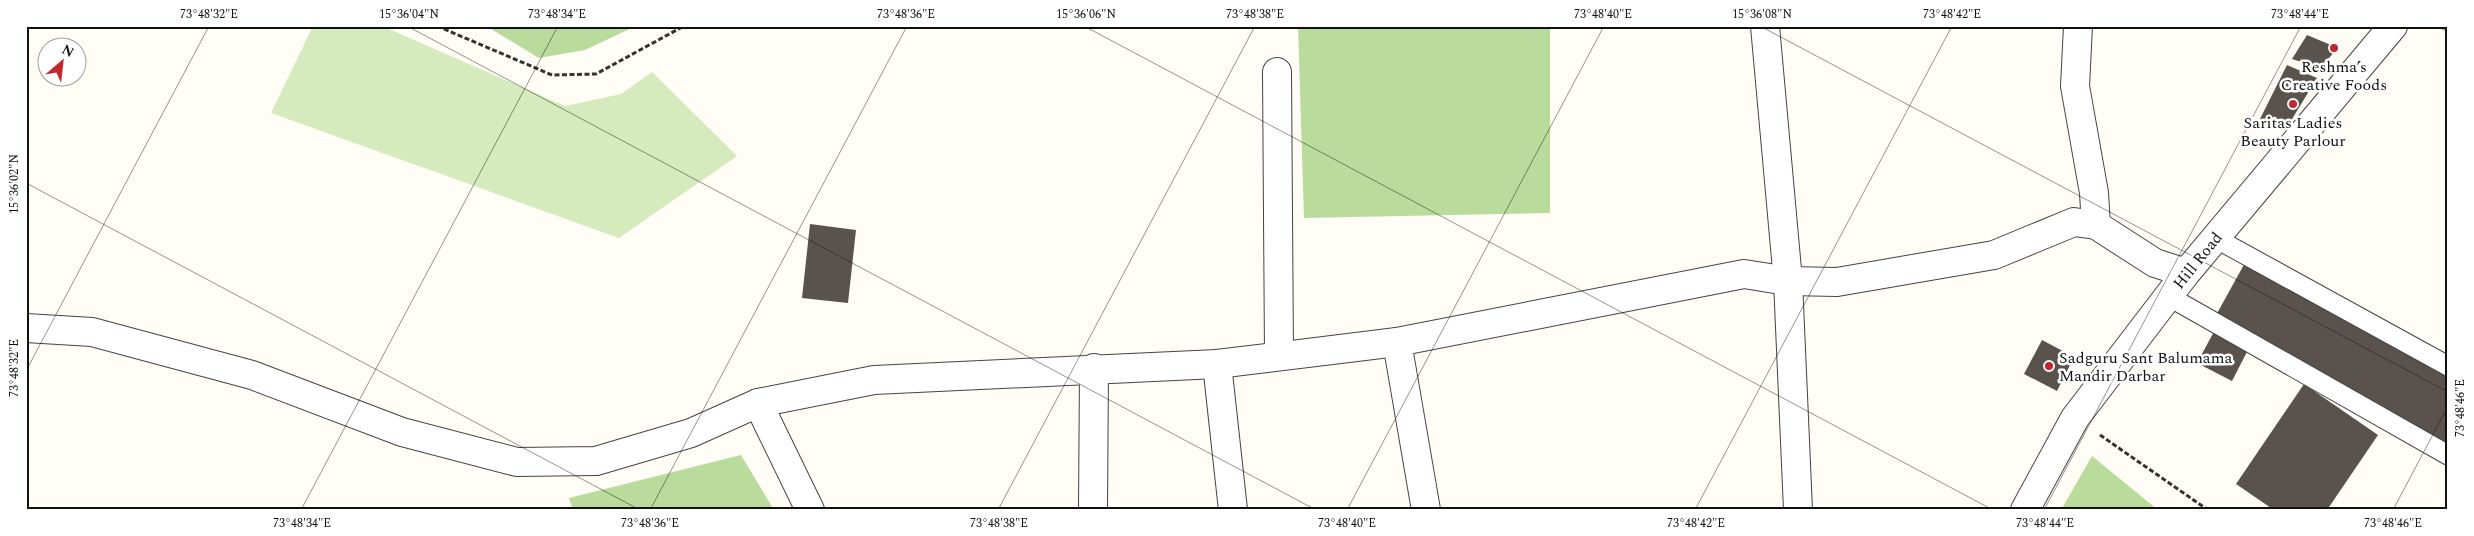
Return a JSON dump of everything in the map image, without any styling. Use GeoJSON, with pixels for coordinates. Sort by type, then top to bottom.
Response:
{"type":"FeatureCollection","features":[{"type":"Feature","properties":{"kind":"street"},"geometry":{"type":"LineString","coordinates":[[1765,26],[1788,281],[1798,510]]}},
{"type":"Feature","properties":{"kind":"street"},"geometry":{"type":"LineString","coordinates":[[2078,26],[2075,86],[2094,193],[2096,225]]}},
{"type":"Feature","properties":{"kind":"street","name":"Hill Road"},"geometry":{"type":"LineString","coordinates":[[2025,510],[2075,418],[2186,273],[2393,26]]}},
{"type":"Feature","properties":{"kind":"street"},"geometry":{"type":"LineString","coordinates":[[1276,72],[1279,356]]}},
{"type":"Feature","properties":{"kind":"street"},"geometry":{"type":"LineString","coordinates":[[26,328],[92,332],[252,375],[402,432],[518,462],[596,461],[691,433],[758,403],[874,380],[1094,368],[1217,364],[1397,342],[1744,274],[1788,281],[1837,282],[1994,255],[2074,222],[2096,225],[2155,264],[2186,273]]}},
{"type":"Feature","properties":{"kind":"street"},"geometry":{"type":"LineString","coordinates":[[1397,342],[1426,510]]}},
{"type":"Feature","properties":{"kind":"street"},"geometry":{"type":"LineString","coordinates":[[1217,364],[1233,510]]}},
{"type":"Feature","properties":{"kind":"street"},"geometry":{"type":"LineString","coordinates":[[1093,510],[1094,368]]}},
{"type":"Feature","properties":{"kind":"street"},"geometry":{"type":"LineString","coordinates":[[758,403],[810,510]]}},
{"type":"Feature","properties":{"kind":"lane"},"geometry":{"type":"LineString","coordinates":[[2215,238],[2448,366]]}},
{"type":"Feature","properties":{"kind":"lane"},"geometry":{"type":"LineString","coordinates":[[2168,296],[2448,455]]}},
{"type":"Feature","properties":{"kind":"path"},"geometry":{"type":"LineString","coordinates":[[437,26],[552,75],[596,74],[684,26]]}},
{"type":"Feature","properties":{"kind":"path"},"geometry":{"type":"LineString","coordinates":[[2075,418],[2208,510]]}},
{"type":"Feature","properties":{"kind":"green space"},"geometry":{"type":"Polygon","coordinates":[[[313,26],[382,26],[565,106],[621,94],[652,72],[737,156],[619,238],[271,113],[313,26]]]}},
{"type":"Feature","properties":{"kind":"green space"},"geometry":{"type":"Polygon","coordinates":[[[486,26],[636,26],[585,50],[539,58],[486,26]]]}},
{"type":"Feature","properties":{"kind":"green space"},"geometry":{"type":"Polygon","coordinates":[[[1298,26],[1550,26],[1550,213],[1304,218],[1298,26]]]}},
{"type":"Feature","properties":{"kind":"green space"},"geometry":{"type":"Polygon","coordinates":[[[741,455],[774,510],[573,510],[569,498],[741,455]]]}},
{"type":"Feature","properties":{"kind":"green space"},"geometry":{"type":"Polygon","coordinates":[[[2092,456],[2158,510],[2061,510],[2092,456]]]}},
{"type":"Feature","properties":{"kind":"building"},"geometry":{"type":"Polygon","coordinates":[[[2307,35],[2338,48],[2320,68],[2292,59],[2307,35]]]}},
{"type":"Feature","properties":{"kind":"building"},"geometry":{"type":"Polygon","coordinates":[[[2287,65],[2317,78],[2286,129],[2260,119],[2287,65]]]}},
{"type":"Feature","properties":{"kind":"building"},"geometry":{"type":"Polygon","coordinates":[[[810,224],[856,230],[848,303],[802,298],[810,224]]]}},
{"type":"Feature","properties":{"kind":"building"},"geometry":{"type":"Polygon","coordinates":[[[2246,261],[2448,373],[2448,446],[2215,317],[2246,261]]]}},
{"type":"Feature","properties":{"kind":"building"},"geometry":{"type":"Polygon","coordinates":[[[2216,328],[2250,346],[2232,381],[2197,363],[2216,328]]]}},
{"type":"Feature","properties":{"kind":"building","name":"Sadguru Sant Balumama Mandir Darbar"},"geometry":{"type":"Polygon","coordinates":[[[2042,340],[2074,357],[2057,391],[2024,374],[2042,340]]]}},
{"type":"Feature","properties":{"kind":"building"},"geometry":{"type":"Polygon","coordinates":[[[2304,384],[2378,435],[2327,510],[2274,510],[2236,484],[2304,384]]]}},
{"type":"Feature","properties":{"kind":"place","name":"Reshma’s Creative Foods"},"geometry":{"type":"Point","coordinates":[2334,48]}},
{"type":"Feature","properties":{"kind":"place","name":"Saritas Ladies Beauty Parlour"},"geometry":{"type":"Point","coordinates":[2293,104]}},
{"type":"Feature","properties":{"kind":"place","name":"Sadguru Sant Balumama Mandir Darbar"},"geometry":{"type":"Point","coordinates":[2049,366]}}]}
